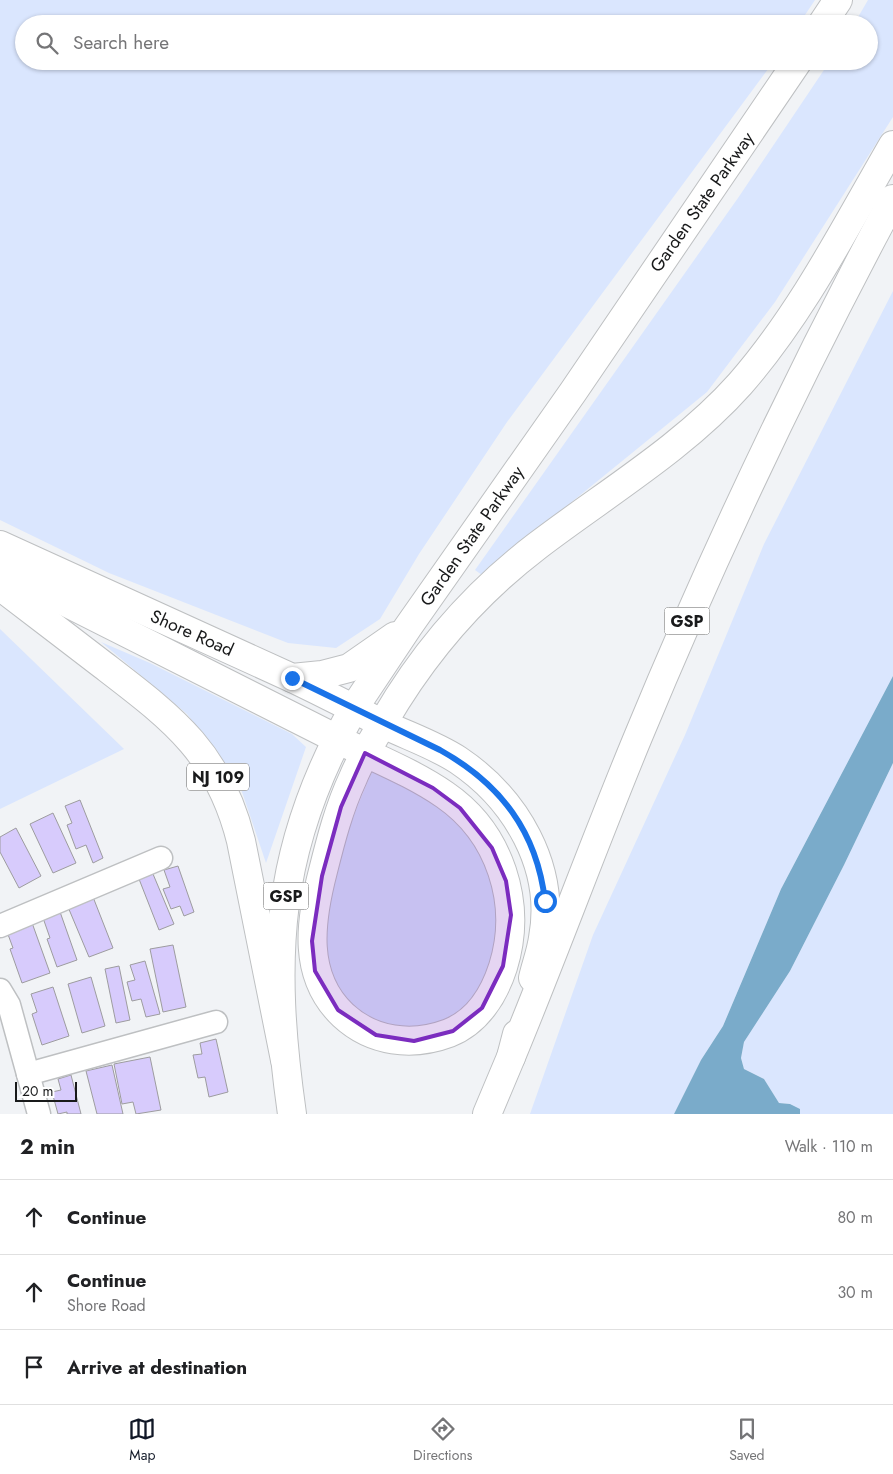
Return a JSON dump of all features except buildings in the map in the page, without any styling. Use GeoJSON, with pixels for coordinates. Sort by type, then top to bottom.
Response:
{"type":"FeatureCollection","features":[{"type":"Feature","properties":{"kind":"main road"},"geometry":{"type":"LineString","coordinates":[[828,15],[838,0]]}},
{"type":"Feature","properties":{"kind":"main road","name":"Garden State Parkway"},"geometry":{"type":"LineString","coordinates":[[285,1060],[279,967],[280,939],[289,871],[312,796],[337,739],[354,708],[408,627],[574,392],[792,70]]}},
{"type":"Feature","properties":{"kind":"main road"},"geometry":{"type":"LineString","coordinates":[[0,569],[365,753],[433,788],[460,808],[484,834],[492,848],[506,881],[511,915],[508,949],[498,981],[472,1020],[453,1031],[429,1039],[400,1041],[364,1030],[352,1023],[329,999],[315,972],[312,941],[322,876],[342,806],[365,753],[410,679],[442,636],[489,585],[536,546],[676,442],[740,384],[805,295],[893,145]]}},
{"type":"Feature","properties":{"kind":"main road","name":"GSP"},"geometry":{"type":"LineString","coordinates":[[511,1057],[627,763],[728,528],[799,379],[893,198]]}},
{"type":"Feature","properties":{"kind":"main road","name":"Shore Road"},"geometry":{"type":"LineString","coordinates":[[0,545],[292,678],[440,750],[474,773],[504,800],[524,829],[532,845],[542,881],[545,901],[544,938],[511,1057]]}},
{"type":"Feature","properties":{"kind":"main road","name":"NJ 109"},"geometry":{"type":"LineString","coordinates":[[0,586],[172,720],[202,753],[217,776],[236,818],[241,840],[285,1060],[292,1114]]}},
{"type":"Feature","properties":{"kind":"main road"},"geometry":{"type":"LineString","coordinates":[[292,678],[322,675],[349,668],[408,627]]}},
{"type":"Feature","properties":{"kind":"main road"},"geometry":{"type":"LineString","coordinates":[[487,1114],[511,1057]]}},
{"type":"Feature","properties":{"kind":"street"},"geometry":{"type":"LineString","coordinates":[[0,926],[161,858]]}},
{"type":"Feature","properties":{"kind":"street"},"geometry":{"type":"LineString","coordinates":[[0,990],[9,1005],[39,1114]]}},
{"type":"Feature","properties":{"kind":"street"},"geometry":{"type":"LineString","coordinates":[[28,1074],[216,1022]]}},
{"type":"Feature","properties":{"kind":"highlighted area"},"geometry":{"type":"Polygon","coordinates":[[[365,753],[433,788],[460,808],[492,848],[506,881],[511,915],[503,966],[482,1008],[453,1031],[414,1041],[376,1035],[338,1010],[315,971],[312,941],[322,876],[341,807],[365,753]]]}},
{"type":"Feature","properties":{"kind":"shaded area"},"geometry":{"type":"Polygon","coordinates":[[[0,0],[815,0],[805,15],[15,15],[15,70],[767,70],[507,422],[419,554],[380,619],[336,648],[288,643],[109,573],[0,520],[0,0]]]}},
{"type":"Feature","properties":{"kind":"shaded area"},"geometry":{"type":"Polygon","coordinates":[[[868,0],[893,0],[893,117],[775,302],[707,392],[482,575],[475,570],[738,198],[824,70],[878,70],[878,15],[859,15],[868,0]]]}},
{"type":"Feature","properties":{"kind":"shaded area"},"geometry":{"type":"Polygon","coordinates":[[[893,291],[893,676],[781,889],[723,1026],[701,1060],[674,1114],[530,1114],[593,935],[685,735],[764,544],[893,291]]]}},
{"type":"Feature","properties":{"kind":"shaded area"},"geometry":{"type":"Polygon","coordinates":[[[0,629],[124,749],[0,809],[0,629]]]}},
{"type":"Feature","properties":{"kind":"shaded area"},"geometry":{"type":"Polygon","coordinates":[[[101,642],[150,663],[292,734],[306,747],[266,863],[239,783],[187,714],[101,642]]]}},
{"type":"Feature","properties":{"kind":"shaded area"},"geometry":{"type":"Polygon","coordinates":[[[893,763],[893,1114],[800,1114],[799,1109],[790,1104],[779,1103],[764,1079],[744,1069],[741,1058],[744,1042],[790,971],[893,763]]]}},
{"type":"Feature","properties":{"kind":"shaded area"},"geometry":{"type":"Polygon","coordinates":[[[372,772],[434,802],[463,825],[479,848],[496,884],[498,898],[495,960],[475,998],[457,1016],[441,1024],[422,1028],[402,1028],[359,1012],[342,999],[329,969],[325,942],[327,913],[333,882],[351,822],[372,772]]]}},
{"type":"Feature","properties":{"kind":"water"},"geometry":{"type":"Polygon","coordinates":[[[893,676],[893,763],[790,971],[744,1042],[741,1058],[744,1069],[764,1079],[779,1103],[790,1104],[800,1109],[800,1114],[674,1114],[701,1060],[723,1026],[781,889],[893,676]]]}},
{"type":"Feature","properties":{"kind":"route"},"geometry":{"type":"LineString","coordinates":[[292,678],[440,750],[458,760],[490,786],[504,800],[514,814],[532,845],[539,864],[545,901]]}}]}
